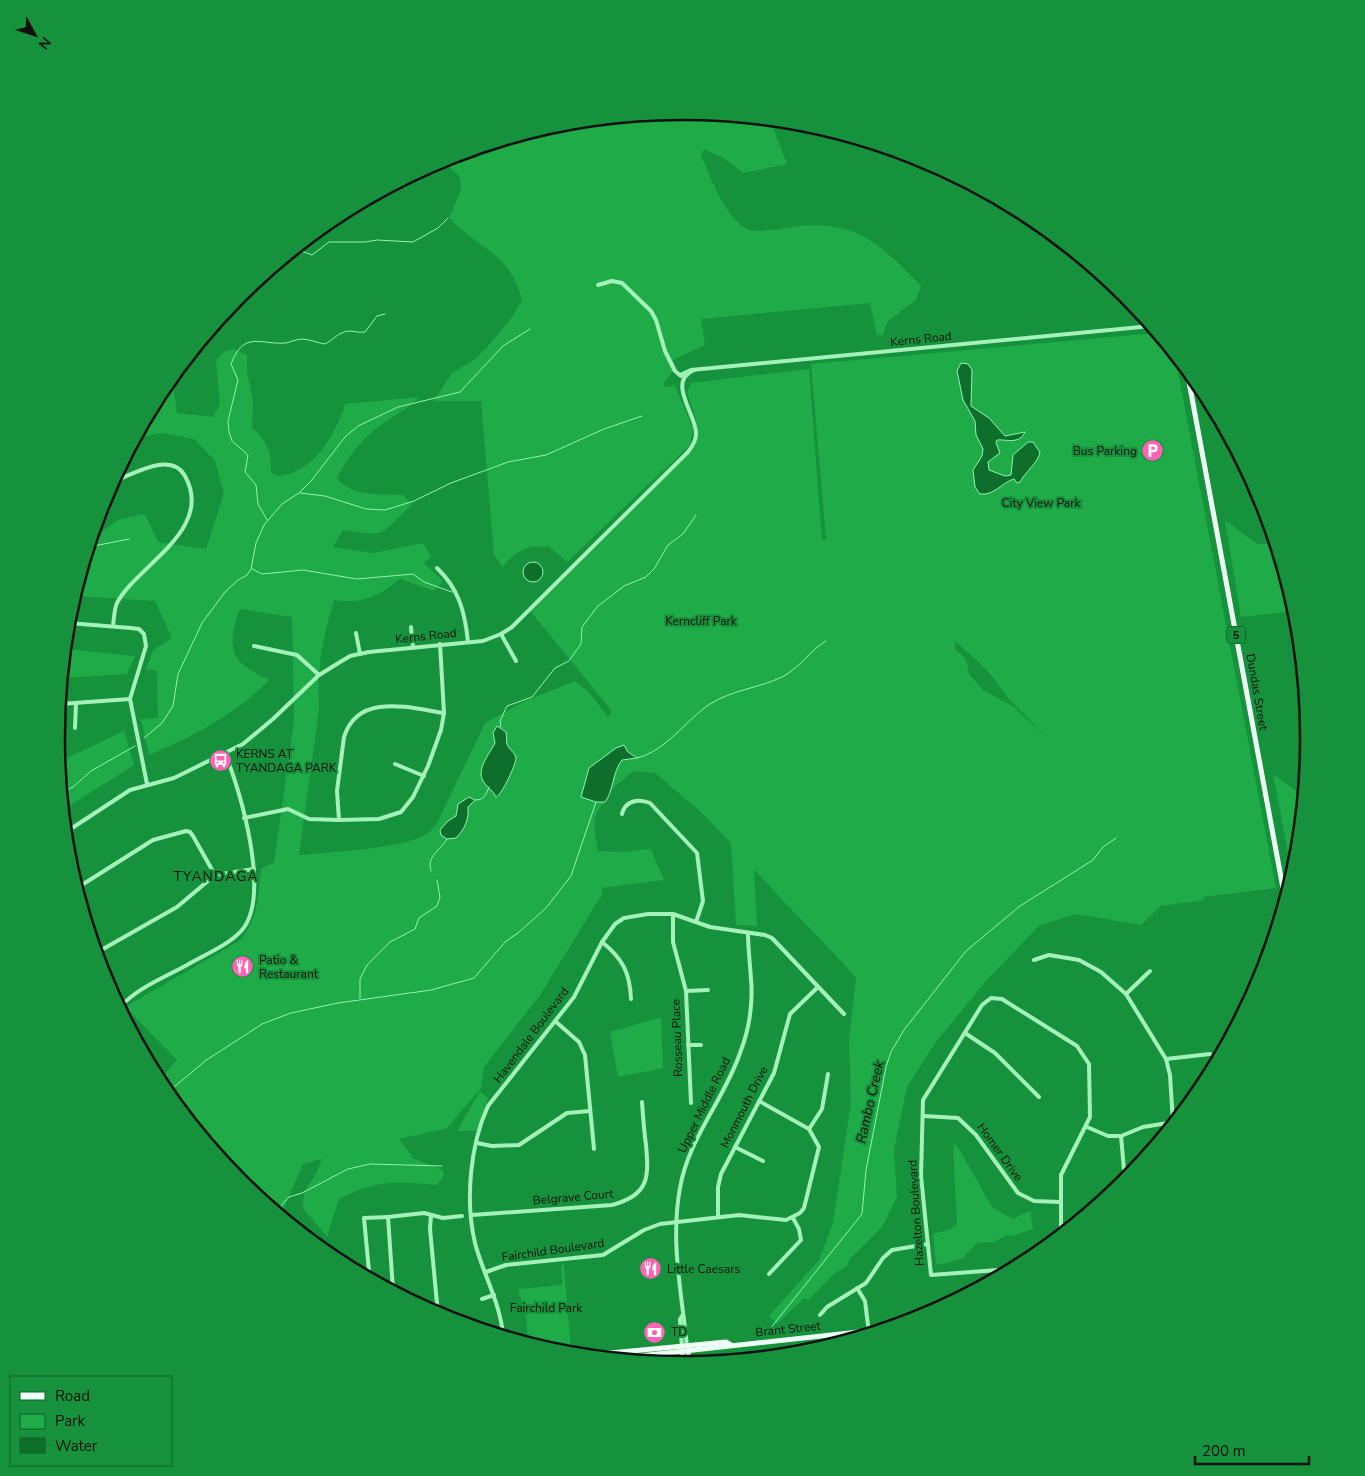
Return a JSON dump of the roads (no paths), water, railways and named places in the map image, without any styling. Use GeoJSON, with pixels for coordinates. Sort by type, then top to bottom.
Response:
{"type":"FeatureCollection","features":[{"type":"Feature","properties":{"kind":"main road","name":"Dundas Street"},"geometry":{"type":"LineString","coordinates":[[1190,387],[1282,884]]}},
{"type":"Feature","properties":{"kind":"main road","name":"Brant Street"},"geometry":{"type":"LineString","coordinates":[[657,1355],[726,1342],[731,1345],[839,1335]]}},
{"type":"Feature","properties":{"kind":"main road","name":"Brant Street"},"geometry":{"type":"LineString","coordinates":[[628,1353],[685,1349]]}},
{"type":"Feature","properties":{"kind":"main road","name":"Upper Middle Road"},"geometry":{"type":"LineString","coordinates":[[685,1349],[687,1356]]}},
{"type":"Feature","properties":{"kind":"main road","name":"Upper Middle Road"},"geometry":{"type":"LineString","coordinates":[[684,1356],[685,1349]]}},
{"type":"Feature","properties":{"kind":"street"},"geometry":{"type":"LineString","coordinates":[[598,285],[612,281],[622,283],[651,311],[656,320],[665,351],[675,371],[682,376]]}},
{"type":"Feature","properties":{"kind":"street","name":"Kerns Road"},"geometry":{"type":"LineString","coordinates":[[72,828],[120,795],[147,784],[174,778],[225,754],[256,734],[319,675],[334,664],[360,654],[440,644],[483,641],[501,634],[532,608],[688,452],[694,442],[696,429],[684,396],[682,376],[684,372],[1143,327]]}},
{"type":"Feature","properties":{"kind":"street"},"geometry":{"type":"LineString","coordinates":[[113,626],[116,605],[124,593],[177,537],[186,525],[190,512],[187,479],[182,471],[170,464],[158,465],[123,478]]}},
{"type":"Feature","properties":{"kind":"street"},"geometry":{"type":"LineString","coordinates":[[437,568],[448,578],[460,600],[466,618],[468,642]]}},
{"type":"Feature","properties":{"kind":"street"},"geometry":{"type":"LineString","coordinates":[[76,624],[139,629],[146,638],[130,699],[147,784]]}},
{"type":"Feature","properties":{"kind":"street"},"geometry":{"type":"LineString","coordinates":[[411,627],[413,648]]}},
{"type":"Feature","properties":{"kind":"street"},"geometry":{"type":"LineString","coordinates":[[356,633],[360,654]]}},
{"type":"Feature","properties":{"kind":"street"},"geometry":{"type":"LineString","coordinates":[[501,634],[516,662]]}},
{"type":"Feature","properties":{"kind":"street"},"geometry":{"type":"LineString","coordinates":[[244,818],[288,810],[309,819],[339,820],[379,819],[401,812],[414,797],[441,730],[444,714],[440,644]]}},
{"type":"Feature","properties":{"kind":"street"},"geometry":{"type":"LineString","coordinates":[[254,646],[297,655],[319,675]]}},
{"type":"Feature","properties":{"kind":"street"},"geometry":{"type":"LineString","coordinates":[[66,704],[130,699]]}},
{"type":"Feature","properties":{"kind":"street"},"geometry":{"type":"LineString","coordinates":[[75,728],[76,703]]}},
{"type":"Feature","properties":{"kind":"street"},"geometry":{"type":"LineString","coordinates":[[339,820],[337,791],[344,737],[347,728],[359,714],[376,706],[388,705],[444,714]]}},
{"type":"Feature","properties":{"kind":"street"},"geometry":{"type":"LineString","coordinates":[[125,1003],[140,991],[219,946],[242,930],[250,913],[254,869],[233,774],[225,754]]}},
{"type":"Feature","properties":{"kind":"street"},"geometry":{"type":"LineString","coordinates":[[395,764],[424,776]]}},
{"type":"Feature","properties":{"kind":"street"},"geometry":{"type":"LineString","coordinates":[[622,814],[624,807],[629,803],[645,800],[697,853],[703,901],[696,922]]}},
{"type":"Feature","properties":{"kind":"street"},"geometry":{"type":"LineString","coordinates":[[83,884],[153,840],[186,831],[190,832],[193,836],[215,876]]}},
{"type":"Feature","properties":{"kind":"street"},"geometry":{"type":"LineString","coordinates":[[103,949],[177,907],[215,876],[254,869]]}},
{"type":"Feature","properties":{"kind":"street","name":"Havendale Boulevard"},"geometry":{"type":"LineString","coordinates":[[501,1328],[494,1295],[476,1243],[472,1215],[470,1196],[477,1143],[488,1106],[574,997],[602,942],[615,924],[624,918],[648,914],[673,914],[719,930],[772,938],[844,1014]]}},
{"type":"Feature","properties":{"kind":"street","name":"Rosseau Place"},"geometry":{"type":"LineString","coordinates":[[673,914],[673,942],[686,991],[691,1103]]}},
{"type":"Feature","properties":{"kind":"street","name":"Upper Middle Road"},"geometry":{"type":"LineString","coordinates":[[685,1349],[675,1222],[680,1187],[688,1158],[729,1079],[744,1041],[752,992],[748,933]]}},
{"type":"Feature","properties":{"kind":"street"},"geometry":{"type":"LineString","coordinates":[[602,942],[623,963],[629,978],[630,999]]}},
{"type":"Feature","properties":{"kind":"street"},"geometry":{"type":"LineString","coordinates":[[1034,960],[1049,955],[1079,960],[1101,972],[1126,994],[1166,1059],[1170,1075],[1172,1113]]}},
{"type":"Feature","properties":{"kind":"street"},"geometry":{"type":"LineString","coordinates":[[1126,994],[1150,971]]}},
{"type":"Feature","properties":{"kind":"street","name":"Monmouth Drive"},"geometry":{"type":"LineString","coordinates":[[718,1217],[718,1187],[725,1166],[774,1072],[790,1014],[818,987]]}},
{"type":"Feature","properties":{"kind":"street"},"geometry":{"type":"LineString","coordinates":[[686,991],[708,990]]}},
{"type":"Feature","properties":{"kind":"street","name":"Hazelton Boulevard"},"geometry":{"type":"LineString","coordinates":[[995,1270],[935,1276],[930,1273],[921,1176],[923,1100],[925,1095],[985,1002],[995,998],[1002,999],[1077,1046],[1089,1064],[1091,1107],[1087,1127],[1064,1167],[1060,1182],[1061,1226]]}},
{"type":"Feature","properties":{"kind":"street"},"geometry":{"type":"LineString","coordinates":[[555,1022],[574,1036],[583,1049],[586,1061],[594,1149]]}},
{"type":"Feature","properties":{"kind":"street"},"geometry":{"type":"LineString","coordinates":[[965,1033],[991,1050],[1039,1097]]}},
{"type":"Feature","properties":{"kind":"street"},"geometry":{"type":"LineString","coordinates":[[688,1045],[701,1045]]}},
{"type":"Feature","properties":{"kind":"street"},"geometry":{"type":"LineString","coordinates":[[1166,1059],[1210,1054]]}},
{"type":"Feature","properties":{"kind":"street"},"geometry":{"type":"LineString","coordinates":[[809,1129],[822,1109],[828,1074]]}},
{"type":"Feature","properties":{"kind":"street"},"geometry":{"type":"LineString","coordinates":[[759,1101],[809,1129],[819,1147],[804,1208],[793,1218],[799,1229],[801,1240],[768,1274]]}},
{"type":"Feature","properties":{"kind":"street","name":"Belgrave Court"},"geometry":{"type":"LineString","coordinates":[[472,1215],[612,1205],[629,1199],[643,1187],[648,1170],[642,1102]]}},
{"type":"Feature","properties":{"kind":"street"},"geometry":{"type":"LineString","coordinates":[[477,1143],[503,1147],[519,1145],[567,1113],[590,1111]]}},
{"type":"Feature","properties":{"kind":"street","name":"Homer Drive"},"geometry":{"type":"LineString","coordinates":[[924,1116],[958,1118],[976,1134],[1018,1193],[1034,1201],[1060,1202]]}},
{"type":"Feature","properties":{"kind":"street"},"geometry":{"type":"LineString","coordinates":[[1087,1127],[1108,1136],[1121,1136],[1143,1127],[1164,1123]]}},
{"type":"Feature","properties":{"kind":"street"},"geometry":{"type":"LineString","coordinates":[[1121,1136],[1124,1170]]}},
{"type":"Feature","properties":{"kind":"street"},"geometry":{"type":"LineString","coordinates":[[735,1147],[763,1161]]}},
{"type":"Feature","properties":{"kind":"street"},"geometry":{"type":"LineString","coordinates":[[370,1270],[364,1218],[424,1214],[443,1218],[462,1216]]}},
{"type":"Feature","properties":{"kind":"street"},"geometry":{"type":"LineString","coordinates":[[430,1215],[437,1304]]}},
{"type":"Feature","properties":{"kind":"street","name":"Fairchild Boulevard"},"geometry":{"type":"LineString","coordinates":[[486,1272],[506,1265],[603,1256],[644,1230],[675,1222],[746,1215],[786,1220],[793,1218]]}},
{"type":"Feature","properties":{"kind":"street"},"geometry":{"type":"LineString","coordinates":[[388,1217],[392,1283]]}},
{"type":"Feature","properties":{"kind":"street"},"geometry":{"type":"LineString","coordinates":[[820,1315],[827,1307],[866,1283],[883,1258],[892,1250],[928,1244]]}},
{"type":"Feature","properties":{"kind":"street"},"geometry":{"type":"LineString","coordinates":[[857,1288],[865,1301],[867,1327]]}},
{"type":"Feature","properties":{"kind":"street"},"geometry":{"type":"LineString","coordinates":[[482,1299],[494,1295]]}},
{"type":"Feature","properties":{"kind":"water"},"geometry":{"type":"Polygon","coordinates":[[[961,363],[968,364],[972,370],[971,406],[989,418],[1005,436],[1025,432],[1016,440],[997,440],[996,443],[1000,453],[988,462],[989,470],[1005,476],[1011,475],[1013,455],[1028,442],[1033,442],[1040,452],[1037,460],[1020,482],[1017,483],[1014,479],[985,494],[980,494],[975,487],[973,470],[982,456],[983,449],[976,435],[975,421],[963,400],[957,371],[961,363]]]}},
{"type":"Feature","properties":{"kind":"water"},"geometry":{"type":"Polygon","coordinates":[[[533,562],[540,565],[543,572],[540,579],[533,582],[526,579],[523,572],[526,565],[533,562]]]}},
{"type":"Feature","properties":{"kind":"water"},"geometry":{"type":"Polygon","coordinates":[[[497,726],[506,732],[507,744],[516,758],[502,791],[496,797],[483,781],[481,771],[484,761],[495,743],[493,733],[497,726]]]}},
{"type":"Feature","properties":{"kind":"water"},"geometry":{"type":"Polygon","coordinates":[[[624,745],[628,752],[637,758],[622,760],[616,770],[605,802],[596,802],[581,797],[589,768],[616,748],[624,745]]]}},
{"type":"Feature","properties":{"kind":"water"},"geometry":{"type":"Polygon","coordinates":[[[469,797],[475,800],[468,807],[467,820],[462,831],[456,838],[447,839],[441,835],[440,830],[448,821],[456,816],[458,804],[469,797]]]}},
{"type":"Feature","properties":{"kind":"waterway"},"geometry":{"type":"LineString","coordinates":[[303,252],[312,255],[329,242],[377,240],[413,242],[438,228],[448,218]]}},
{"type":"Feature","properties":{"kind":"waterway"},"geometry":{"type":"LineString","coordinates":[[267,520],[258,504],[256,485],[245,472],[248,455],[232,441],[229,432],[228,421],[238,380],[231,364],[236,353],[247,343],[254,342],[286,343],[302,339],[325,344],[339,334],[348,331],[365,332],[377,316],[385,314]]}},
{"type":"Feature","properties":{"kind":"waterway"},"geometry":{"type":"LineString","coordinates":[[144,738],[162,723],[173,706],[178,674],[202,623],[225,592],[238,580],[247,575],[251,569],[256,543],[264,525],[282,504],[299,493],[311,481],[345,437],[358,426],[398,407],[460,392],[503,346],[530,329]]}},
{"type":"Feature","properties":{"kind":"waterway"},"geometry":{"type":"LineString","coordinates":[[300,493],[325,496],[366,509],[385,510],[414,501],[451,483],[508,462],[546,455],[604,429],[642,416]]}},
{"type":"Feature","properties":{"kind":"waterway"},"geometry":{"type":"LineString","coordinates":[[501,727],[500,721],[507,706],[532,697],[555,668],[569,661],[581,644],[582,627],[597,607],[624,586],[646,577],[654,569],[668,545],[683,534],[696,515]]}},
{"type":"Feature","properties":{"kind":"waterway"},"geometry":{"type":"LineString","coordinates":[[96,546],[129,539]]}},
{"type":"Feature","properties":{"kind":"waterway"},"geometry":{"type":"LineString","coordinates":[[252,569],[262,574],[303,570],[357,579],[413,574],[424,582],[452,592]]}},
{"type":"Feature","properties":{"kind":"waterway"},"geometry":{"type":"LineString","coordinates":[[637,758],[667,742],[701,711],[718,699],[782,677],[826,641]]}},
{"type":"Feature","properties":{"kind":"waterway"},"geometry":{"type":"LineString","coordinates":[[67,790],[73,787],[91,771],[135,746]]}},
{"type":"Feature","properties":{"kind":"waterway"},"geometry":{"type":"LineString","coordinates":[[475,800],[481,799],[489,787]]}},
{"type":"Feature","properties":{"kind":"waterway"},"geometry":{"type":"LineString","coordinates":[[174,1087],[205,1061],[262,1024],[291,1013],[338,1003],[431,990],[474,978],[506,941],[546,908],[571,876],[596,802]]}},
{"type":"Feature","properties":{"kind":"waterway","name":"Rambo Creek"},"geometry":{"type":"LineString","coordinates":[[769,1330],[862,1214],[866,1170],[886,1067],[891,1052],[904,1030],[966,951],[1020,906],[1093,860],[1103,847],[1116,838]]}},
{"type":"Feature","properties":{"kind":"waterway"},"geometry":{"type":"LineString","coordinates":[[431,871],[432,857],[447,839]]}},
{"type":"Feature","properties":{"kind":"waterway"},"geometry":{"type":"LineString","coordinates":[[360,998],[360,979],[367,965],[390,942],[415,929],[419,918],[437,906],[440,897],[437,880]]}},
{"type":"Feature","properties":{"kind":"waterway"},"geometry":{"type":"LineString","coordinates":[[280,1206],[289,1197],[302,1193],[348,1169],[370,1164],[442,1166]]}},
{"type":"Feature","properties":{"kind":"place","name":"Bus Parking"},"geometry":{"type":"Point","coordinates":[1153,451]}},
{"type":"Feature","properties":{"kind":"place","name":"KERNS AT TYANDAGA PARK"},"geometry":{"type":"Point","coordinates":[220,761]}},
{"type":"Feature","properties":{"kind":"place","name":"Patio & Restaurant"},"geometry":{"type":"Point","coordinates":[243,967]}},
{"type":"Feature","properties":{"kind":"place","name":"Little Caesars"},"geometry":{"type":"Point","coordinates":[651,1269]}},
{"type":"Feature","properties":{"kind":"place","name":"TD"},"geometry":{"type":"Point","coordinates":[655,1332]}},
{"type":"Feature","properties":{"kind":"district","name":"TYANDAGA"},"geometry":{"type":"Point","coordinates":[216,876]}},
{"type":"Feature","properties":{"kind":"park label","name":"City View Park"},"geometry":{"type":"Point","coordinates":[1041,503]}},
{"type":"Feature","properties":{"kind":"park label","name":"Kerncliff Park"},"geometry":{"type":"Point","coordinates":[701,621]}},
{"type":"Feature","properties":{"kind":"park label","name":"Fairchild Park"},"geometry":{"type":"Point","coordinates":[546,1308]}}]}
